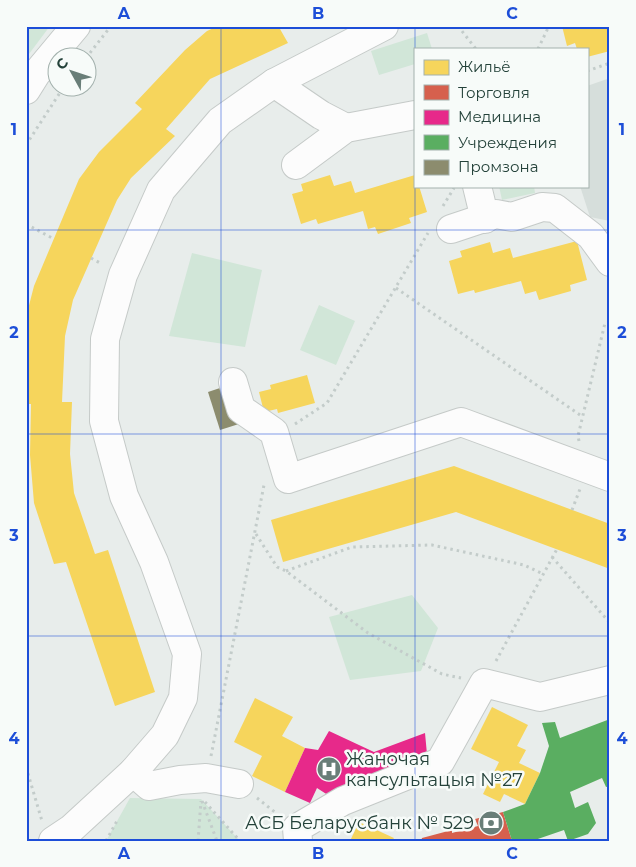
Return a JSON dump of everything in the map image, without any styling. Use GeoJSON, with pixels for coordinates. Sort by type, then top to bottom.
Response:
{"type":"FeatureCollection","features":[{"type":"Feature","properties":{"kind":"street"},"geometry":{"type":"LineString","coordinates":[[26,90],[36,74],[76,26]]}},
{"type":"Feature","properties":{"kind":"street"},"geometry":{"type":"LineString","coordinates":[[48,832],[72,829],[133,772],[165,735],[183,698],[187,654],[154,562],[124,496],[104,421],[105,339],[123,275],[161,190],[220,121],[274,83],[384,26]]}},
{"type":"Feature","properties":{"kind":"street"},"geometry":{"type":"LineString","coordinates":[[274,83],[321,115],[346,128]]}},
{"type":"Feature","properties":{"kind":"street"},"geometry":{"type":"LineString","coordinates":[[296,165],[346,128],[414,115]]}},
{"type":"Feature","properties":{"kind":"street"},"geometry":{"type":"LineString","coordinates":[[477,188],[485,218]]}},
{"type":"Feature","properties":{"kind":"street"},"geometry":{"type":"LineString","coordinates":[[451,229],[496,214],[512,217],[542,207],[555,208],[591,236],[610,262]]}},
{"type":"Feature","properties":{"kind":"street"},"geometry":{"type":"LineString","coordinates":[[232,382],[242,409],[274,432],[288,479],[461,422],[599,473]]}},
{"type":"Feature","properties":{"kind":"street"},"geometry":{"type":"LineString","coordinates":[[298,841],[296,828],[343,801],[440,762],[484,684],[540,697],[610,680]]}},
{"type":"Feature","properties":{"kind":"street"},"geometry":{"type":"LineString","coordinates":[[133,772],[149,786],[180,780],[206,778],[239,784]]}},
{"type":"Feature","properties":{"kind":"path"},"geometry":{"type":"LineString","coordinates":[[94,48],[111,26]]}},
{"type":"Feature","properties":{"kind":"path"},"geometry":{"type":"LineString","coordinates":[[458,26],[475,48]]}},
{"type":"Feature","properties":{"kind":"path"},"geometry":{"type":"LineString","coordinates":[[538,48],[549,26]]}},
{"type":"Feature","properties":{"kind":"path"},"geometry":{"type":"LineString","coordinates":[[588,71],[610,63]]}},
{"type":"Feature","properties":{"kind":"path"},"geometry":{"type":"LineString","coordinates":[[26,146],[57,98]]}},
{"type":"Feature","properties":{"kind":"path"},"geometry":{"type":"LineString","coordinates":[[26,224],[54,239]]}},
{"type":"Feature","properties":{"kind":"path"},"geometry":{"type":"LineString","coordinates":[[396,288],[583,417]]}},
{"type":"Feature","properties":{"kind":"path"},"geometry":{"type":"LineString","coordinates":[[572,510],[599,473],[578,436],[606,324],[610,322]]}},
{"type":"Feature","properties":{"kind":"path"},"geometry":{"type":"LineString","coordinates":[[255,533],[277,567],[286,571],[368,633],[442,674],[484,684],[557,549]]}},
{"type":"Feature","properties":{"kind":"path"},"geometry":{"type":"LineString","coordinates":[[286,571],[352,547],[432,545],[524,565],[543,574]]}},
{"type":"Feature","properties":{"kind":"path"},"geometry":{"type":"LineString","coordinates":[[552,558],[610,624]]}},
{"type":"Feature","properties":{"kind":"path"},"geometry":{"type":"LineString","coordinates":[[26,767],[48,832]]}},
{"type":"Feature","properties":{"kind":"path"},"geometry":{"type":"LineString","coordinates":[[198,841],[201,798]]}},
{"type":"Feature","properties":{"kind":"path"},"geometry":{"type":"LineString","coordinates":[[201,798],[218,841]]}},
{"type":"Feature","properties":{"kind":"path"},"geometry":{"type":"LineString","coordinates":[[201,798],[240,841]]}},
{"type":"Feature","properties":{"kind":"shaded area"},"geometry":{"type":"Polygon","coordinates":[[[610,78],[610,221],[590,217],[581,188],[588,188],[588,86],[610,78]]]}},
{"type":"Feature","properties":{"kind":"green space"},"geometry":{"type":"Polygon","coordinates":[[[26,26],[50,26],[26,58],[26,26]]]}},
{"type":"Feature","properties":{"kind":"green space"},"geometry":{"type":"Polygon","coordinates":[[[427,33],[432,48],[414,48],[414,64],[379,75],[371,51],[427,33]]]}},
{"type":"Feature","properties":{"kind":"green space"},"geometry":{"type":"Polygon","coordinates":[[[499,188],[534,188],[535,193],[502,200],[499,188]]]}},
{"type":"Feature","properties":{"kind":"green space"},"geometry":{"type":"Polygon","coordinates":[[[192,253],[262,270],[245,347],[169,336],[192,253]]]}},
{"type":"Feature","properties":{"kind":"green space"},"geometry":{"type":"Polygon","coordinates":[[[319,305],[355,321],[336,365],[300,350],[319,305]]]}},
{"type":"Feature","properties":{"kind":"green space"},"geometry":{"type":"Polygon","coordinates":[[[412,595],[438,628],[421,671],[350,680],[329,617],[412,595]]]}},
{"type":"Feature","properties":{"kind":"green space"},"geometry":{"type":"Polygon","coordinates":[[[130,798],[201,799],[240,841],[106,841],[130,798]]]}},
{"type":"Feature","properties":{"kind":"building: Жильё"},"geometry":{"type":"Polygon","coordinates":[[[218,26],[286,26],[280,29],[288,43],[210,79],[166,129],[175,136],[131,178],[117,200],[73,300],[65,336],[62,402],[72,402],[70,454],[74,493],[95,554],[108,550],[155,692],[115,706],[66,562],[54,564],[34,503],[30,455],[31,404],[26,404],[26,317],[34,286],[79,179],[99,152],[142,109],[135,103],[185,50],[207,31],[218,26]]]}},
{"type":"Feature","properties":{"kind":"building: Жильё"},"geometry":{"type":"Polygon","coordinates":[[[562,26],[610,26],[610,34],[607,34],[610,51],[588,57],[588,48],[577,48],[575,43],[567,46],[562,26]]]}},
{"type":"Feature","properties":{"kind":"building: Жильё"},"geometry":{"type":"Polygon","coordinates":[[[330,175],[334,186],[351,181],[355,193],[414,175],[414,188],[420,188],[427,212],[409,218],[411,223],[378,234],[375,227],[368,229],[363,211],[318,224],[316,219],[301,224],[292,194],[303,191],[301,184],[330,175]]]}},
{"type":"Feature","properties":{"kind":"building: Жильё"},"geometry":{"type":"Polygon","coordinates":[[[577,241],[587,280],[570,285],[571,291],[539,300],[536,291],[525,294],[521,281],[475,293],[474,290],[458,294],[449,261],[462,257],[460,251],[490,242],[493,253],[510,248],[513,258],[577,241]]]}},
{"type":"Feature","properties":{"kind":"building: Жильё"},"geometry":{"type":"Polygon","coordinates":[[[307,375],[315,403],[278,413],[277,409],[264,412],[259,392],[271,389],[270,385],[307,375]]]}},
{"type":"Feature","properties":{"kind":"building: Жильё"},"geometry":{"type":"Polygon","coordinates":[[[454,466],[610,524],[610,569],[456,512],[283,562],[271,520],[454,466]]]}},
{"type":"Feature","properties":{"kind":"building: Жильё"},"geometry":{"type":"Polygon","coordinates":[[[255,698],[293,717],[282,736],[305,748],[285,792],[252,776],[262,756],[234,742],[255,698]]]}},
{"type":"Feature","properties":{"kind":"building: Жильё"},"geometry":{"type":"Polygon","coordinates":[[[492,707],[528,725],[517,746],[526,750],[519,763],[540,773],[525,804],[504,794],[500,802],[483,794],[499,762],[471,749],[492,707]]]}},
{"type":"Feature","properties":{"kind":"building: Жильё"},"geometry":{"type":"Polygon","coordinates":[[[359,822],[394,838],[392,841],[350,841],[359,822]]]}},
{"type":"Feature","properties":{"kind":"building: Торговля","name":"АСБ Беларусбанк № 529"},"geometry":{"type":"Polygon","coordinates":[[[503,812],[512,841],[421,841],[422,838],[452,830],[452,833],[478,826],[475,819],[503,812]]]}},
{"type":"Feature","properties":{"kind":"building: Медицина","name":"Жаночая кансультацыя №27"},"geometry":{"type":"Polygon","coordinates":[[[329,731],[374,752],[425,733],[428,765],[334,799],[317,788],[310,803],[285,792],[305,748],[318,750],[329,731]]]}},
{"type":"Feature","properties":{"kind":"building: Учреждения"},"geometry":{"type":"Polygon","coordinates":[[[610,719],[610,786],[606,787],[602,778],[570,792],[575,808],[588,802],[596,823],[588,834],[568,841],[564,830],[532,841],[512,841],[503,812],[525,804],[540,773],[549,746],[542,723],[555,722],[560,738],[610,719]]]}},
{"type":"Feature","properties":{"kind":"building: Промзона"},"geometry":{"type":"Polygon","coordinates":[[[229,385],[242,423],[220,430],[208,392],[229,385]]]}},
{"type":"Feature","properties":{"kind":"place","name":"Жаночая кансультацыя №27"},"geometry":{"type":"Point","coordinates":[329,769]}},
{"type":"Feature","properties":{"kind":"place","name":"АСБ Беларусбанк № 529"},"geometry":{"type":"Point","coordinates":[491,823]}}]}
